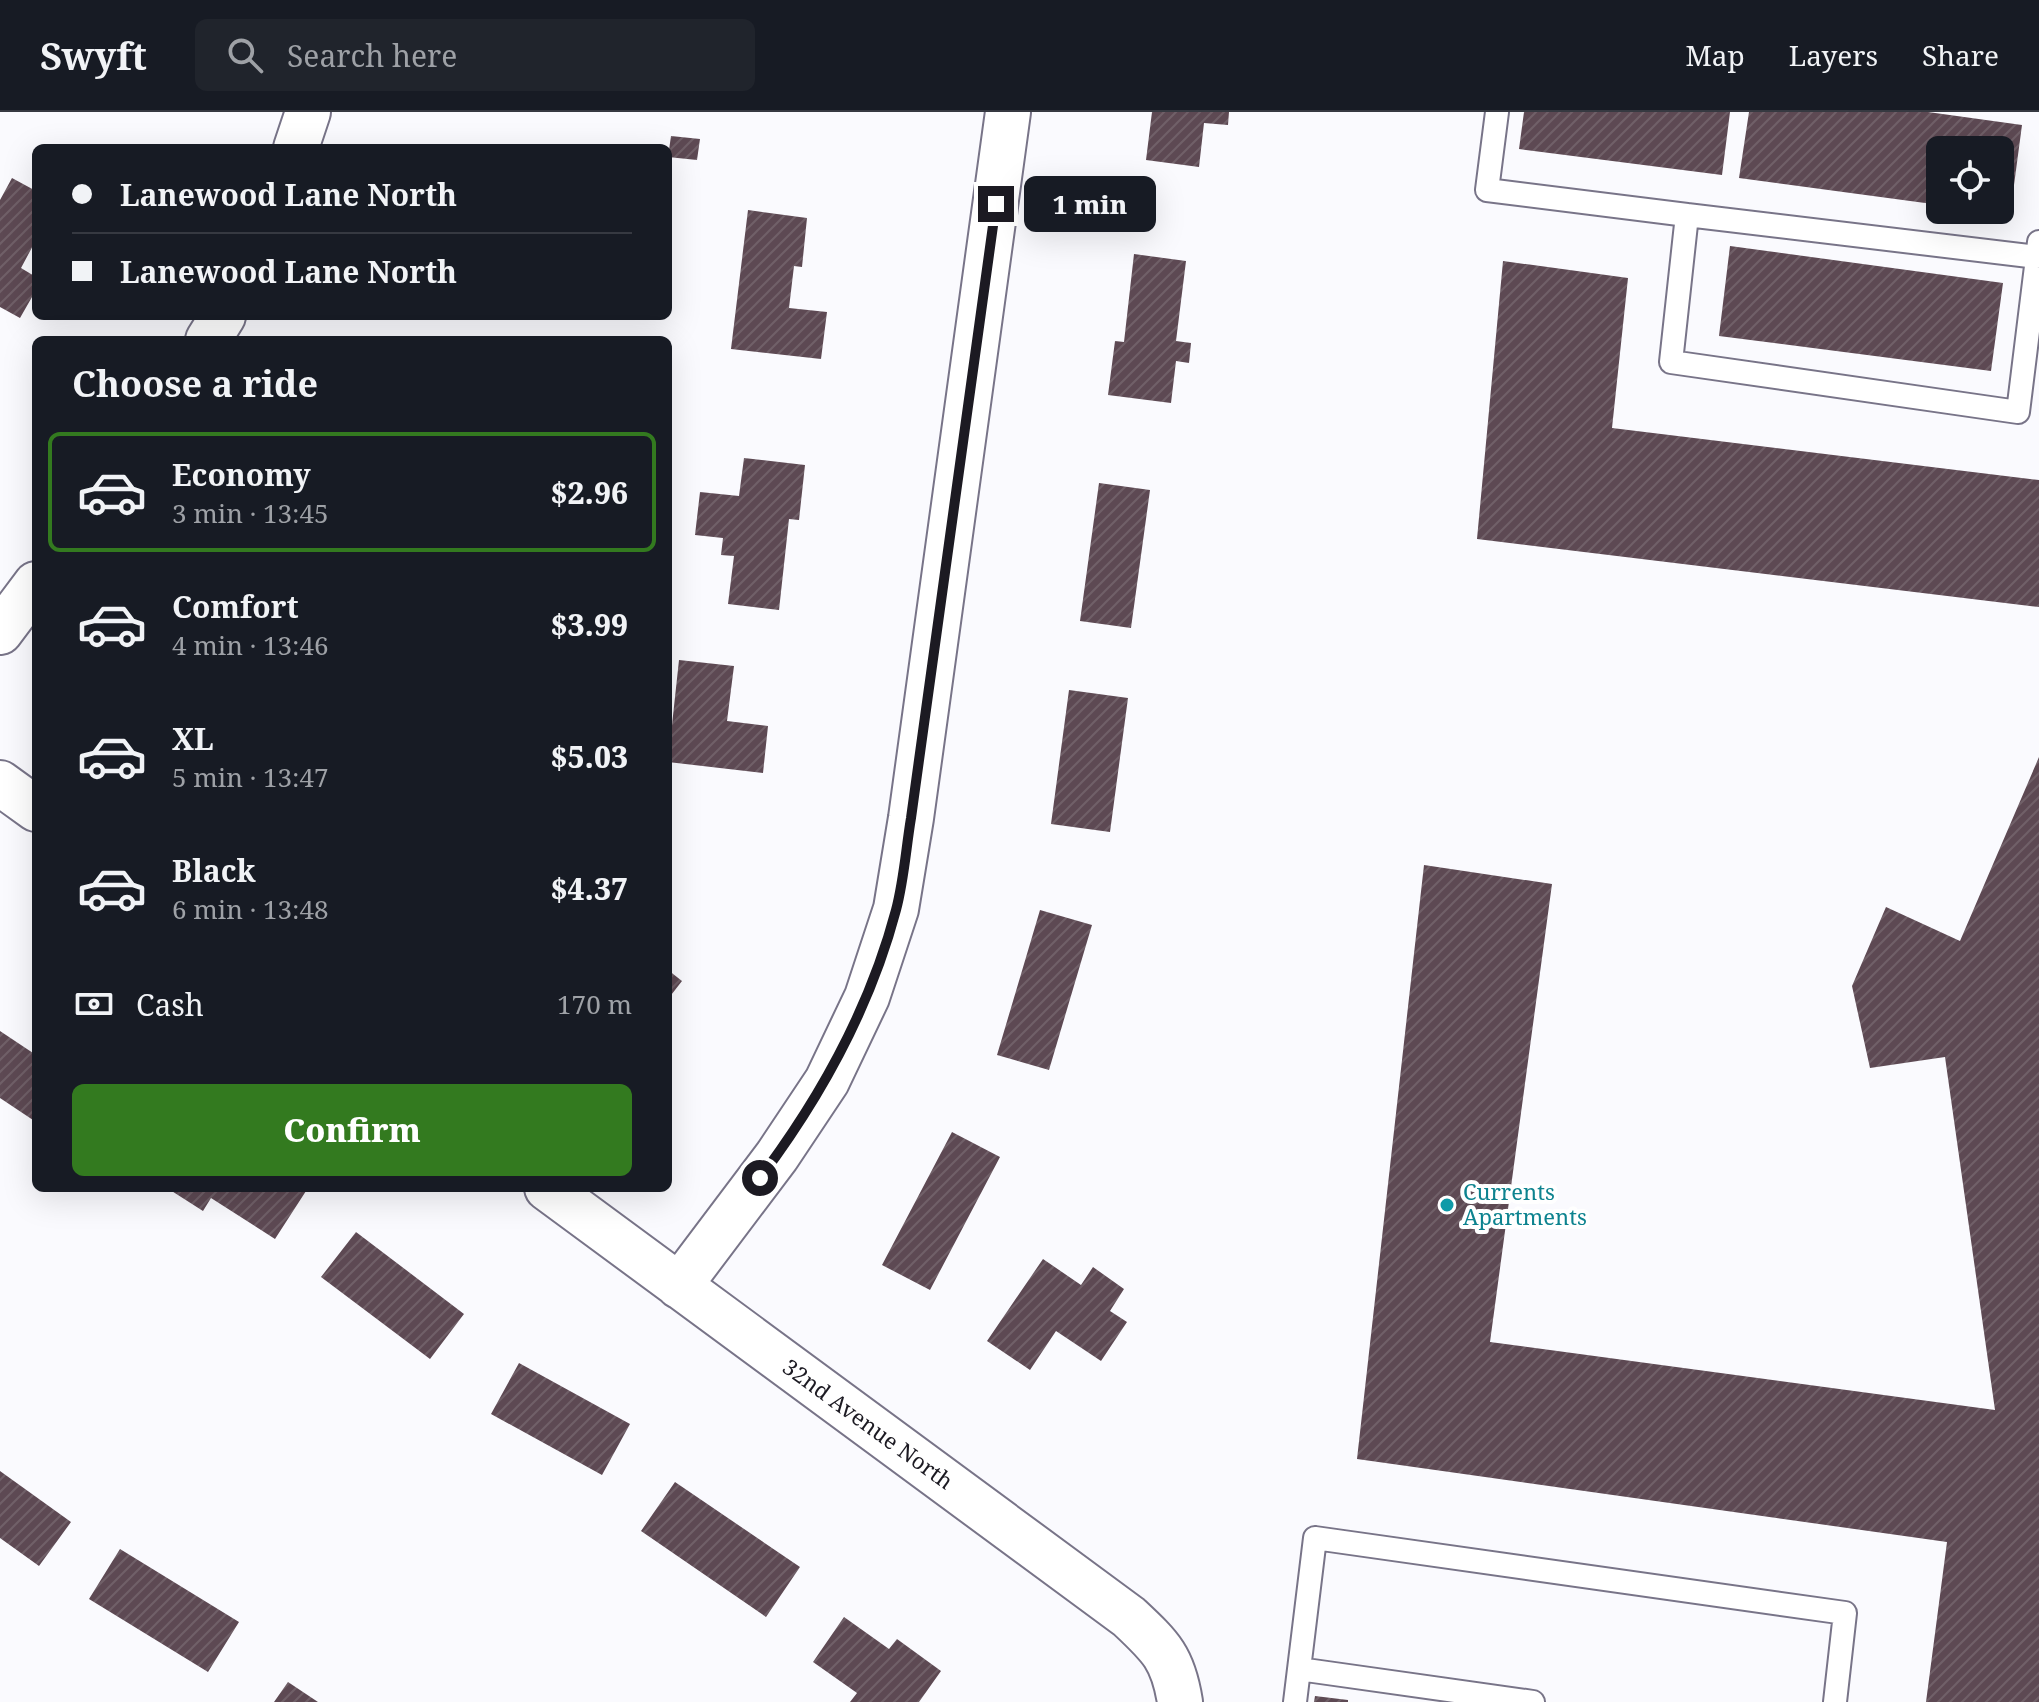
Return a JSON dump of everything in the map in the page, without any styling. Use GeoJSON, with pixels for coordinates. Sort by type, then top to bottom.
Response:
{"type":"FeatureCollection","features":[{"type":"Feature","properties":{"kind":"street"},"geometry":{"type":"LineString","coordinates":[[297,144],[308,112]]}},
{"type":"Feature","properties":{"kind":"street"},"geometry":{"type":"LineString","coordinates":[[679,1286],[777,1156],[827,1081],[867,997],[896,909],[914,803],[1008,112]]}},
{"type":"Feature","properties":{"kind":"street"},"geometry":{"type":"LineString","coordinates":[[0,632],[32,589]]}},
{"type":"Feature","properties":{"kind":"street"},"geometry":{"type":"LineString","coordinates":[[0,783],[32,806]]}},
{"type":"Feature","properties":{"kind":"street","name":"32nd Avenue North"},"geometry":{"type":"LineString","coordinates":[[552,1192],[1129,1617],[1159,1646],[1178,1687]]}},
{"type":"Feature","properties":{"kind":"lane"},"geometry":{"type":"LineString","coordinates":[[1497,112],[1487,190],[1687,215],[2038,250],[2018,412],[1671,362],[1687,215]]}},
{"type":"Feature","properties":{"kind":"lane"},"geometry":{"type":"LineString","coordinates":[[1295,1702],[1315,1538],[1845,1613],[1835,1702]]}},
{"type":"Feature","properties":{"kind":"lane"},"geometry":{"type":"LineString","coordinates":[[1299,1669],[1533,1702]]}},
{"type":"Feature","properties":{"kind":"building"},"geometry":{"type":"Polygon","coordinates":[[[1152,112],[1229,112],[1228,125],[1204,123],[1199,167],[1146,160],[1152,112]]]}},
{"type":"Feature","properties":{"kind":"building"},"geometry":{"type":"Polygon","coordinates":[[[1524,112],[1730,112],[1722,175],[1519,149],[1524,112]]]}},
{"type":"Feature","properties":{"kind":"building"},"geometry":{"type":"Polygon","coordinates":[[[1749,112],[1928,112],[2022,125],[2014,185],[2014,136],[1926,136],[1926,203],[1739,178],[1749,112]]]}},
{"type":"Feature","properties":{"kind":"building"},"geometry":{"type":"Polygon","coordinates":[[[671,136],[700,139],[697,160],[672,157],[671,136]]]}},
{"type":"Feature","properties":{"kind":"building"},"geometry":{"type":"Polygon","coordinates":[[[12,178],[32,189],[32,247],[21,268],[32,275],[32,297],[20,318],[0,307],[0,200],[12,178]]]}},
{"type":"Feature","properties":{"kind":"building"},"geometry":{"type":"Polygon","coordinates":[[[748,210],[807,218],[802,267],[794,266],[789,308],[827,312],[821,359],[731,349],[748,210]]]}},
{"type":"Feature","properties":{"kind":"building"},"geometry":{"type":"Polygon","coordinates":[[[1730,246],[2003,283],[1991,371],[1719,336],[1730,246]]]}},
{"type":"Feature","properties":{"kind":"building"},"geometry":{"type":"Polygon","coordinates":[[[1134,254],[1186,261],[1176,341],[1191,343],[1189,363],[1176,361],[1171,403],[1108,395],[1115,341],[1124,342],[1134,254]]]}},
{"type":"Feature","properties":{"kind":"building"},"geometry":{"type":"Polygon","coordinates":[[[1503,261],[1628,278],[1612,428],[2039,480],[2039,607],[1477,539],[1503,261]]]}},
{"type":"Feature","properties":{"kind":"building"},"geometry":{"type":"Polygon","coordinates":[[[744,458],[805,465],[799,520],[789,519],[779,610],[728,604],[734,556],[721,555],[723,538],[695,535],[700,492],[739,496],[744,458]]]}},
{"type":"Feature","properties":{"kind":"building"},"geometry":{"type":"Polygon","coordinates":[[[1099,483],[1150,490],[1131,628],[1080,621],[1099,483]]]}},
{"type":"Feature","properties":{"kind":"building"},"geometry":{"type":"Polygon","coordinates":[[[679,660],[734,666],[727,721],[768,726],[763,773],[672,762],[672,725],[679,660]]]}},
{"type":"Feature","properties":{"kind":"building"},"geometry":{"type":"Polygon","coordinates":[[[1069,690],[1128,698],[1110,832],[1051,824],[1069,690]]]}},
{"type":"Feature","properties":{"kind":"building","name":"Currents Apartments"},"geometry":{"type":"Polygon","coordinates":[[[2039,757],[2039,1702],[1926,1702],[1947,1542],[1357,1459],[1424,865],[1552,884],[1490,1342],[1995,1410],[1945,1057],[1870,1068],[1852,986],[1886,907],[1960,941],[2039,757]]]}},
{"type":"Feature","properties":{"kind":"building"},"geometry":{"type":"Polygon","coordinates":[[[1040,910],[1092,925],[1049,1070],[997,1055],[1040,910]]]}},
{"type":"Feature","properties":{"kind":"building"},"geometry":{"type":"Polygon","coordinates":[[[672,973],[682,981],[672,994],[672,973]]]}},
{"type":"Feature","properties":{"kind":"building"},"geometry":{"type":"Polygon","coordinates":[[[0,1031],[32,1052],[32,1119],[0,1098],[0,1031]]]}},
{"type":"Feature","properties":{"kind":"building"},"geometry":{"type":"Polygon","coordinates":[[[952,1132],[1000,1157],[930,1290],[882,1265],[952,1132]]]}},
{"type":"Feature","properties":{"kind":"building"},"geometry":{"type":"Polygon","coordinates":[[[173,1192],[305,1192],[275,1239],[211,1198],[203,1211],[173,1192]]]}},
{"type":"Feature","properties":{"kind":"building"},"geometry":{"type":"Polygon","coordinates":[[[356,1232],[464,1314],[430,1359],[321,1277],[356,1232]]]}},
{"type":"Feature","properties":{"kind":"building"},"geometry":{"type":"Polygon","coordinates":[[[1043,1259],[1081,1285],[1093,1267],[1124,1289],[1110,1311],[1127,1322],[1101,1361],[1056,1331],[1030,1370],[987,1341],[1043,1259]]]}},
{"type":"Feature","properties":{"kind":"building"},"geometry":{"type":"Polygon","coordinates":[[[519,1363],[630,1424],[602,1475],[491,1414],[519,1363]]]}},
{"type":"Feature","properties":{"kind":"building"},"geometry":{"type":"Polygon","coordinates":[[[0,1471],[71,1522],[39,1566],[0,1538],[0,1471]]]}},
{"type":"Feature","properties":{"kind":"building"},"geometry":{"type":"Polygon","coordinates":[[[675,1482],[800,1567],[766,1617],[641,1531],[675,1482]]]}},
{"type":"Feature","properties":{"kind":"building"},"geometry":{"type":"Polygon","coordinates":[[[120,1549],[239,1622],[208,1672],[89,1599],[120,1549]]]}},
{"type":"Feature","properties":{"kind":"building"},"geometry":{"type":"Polygon","coordinates":[[[844,1617],[889,1649],[897,1639],[941,1671],[919,1702],[850,1702],[857,1693],[813,1662],[844,1617]]]}},
{"type":"Feature","properties":{"kind":"building"},"geometry":{"type":"Polygon","coordinates":[[[288,1682],[318,1702],[274,1702],[288,1682]]]}},
{"type":"Feature","properties":{"kind":"building"},"geometry":{"type":"Polygon","coordinates":[[[1315,1696],[1348,1700],[1348,1702],[1314,1702],[1315,1696]]]}},
{"type":"Feature","properties":{"kind":"place","name":"Currents Apartments"},"geometry":{"type":"Point","coordinates":[1447,1205]}},
{"type":"Feature","properties":{"kind":"route"},"geometry":{"type":"LineString","coordinates":[[760,1178],[827,1081],[867,997],[896,909],[996,204]]}}]}
